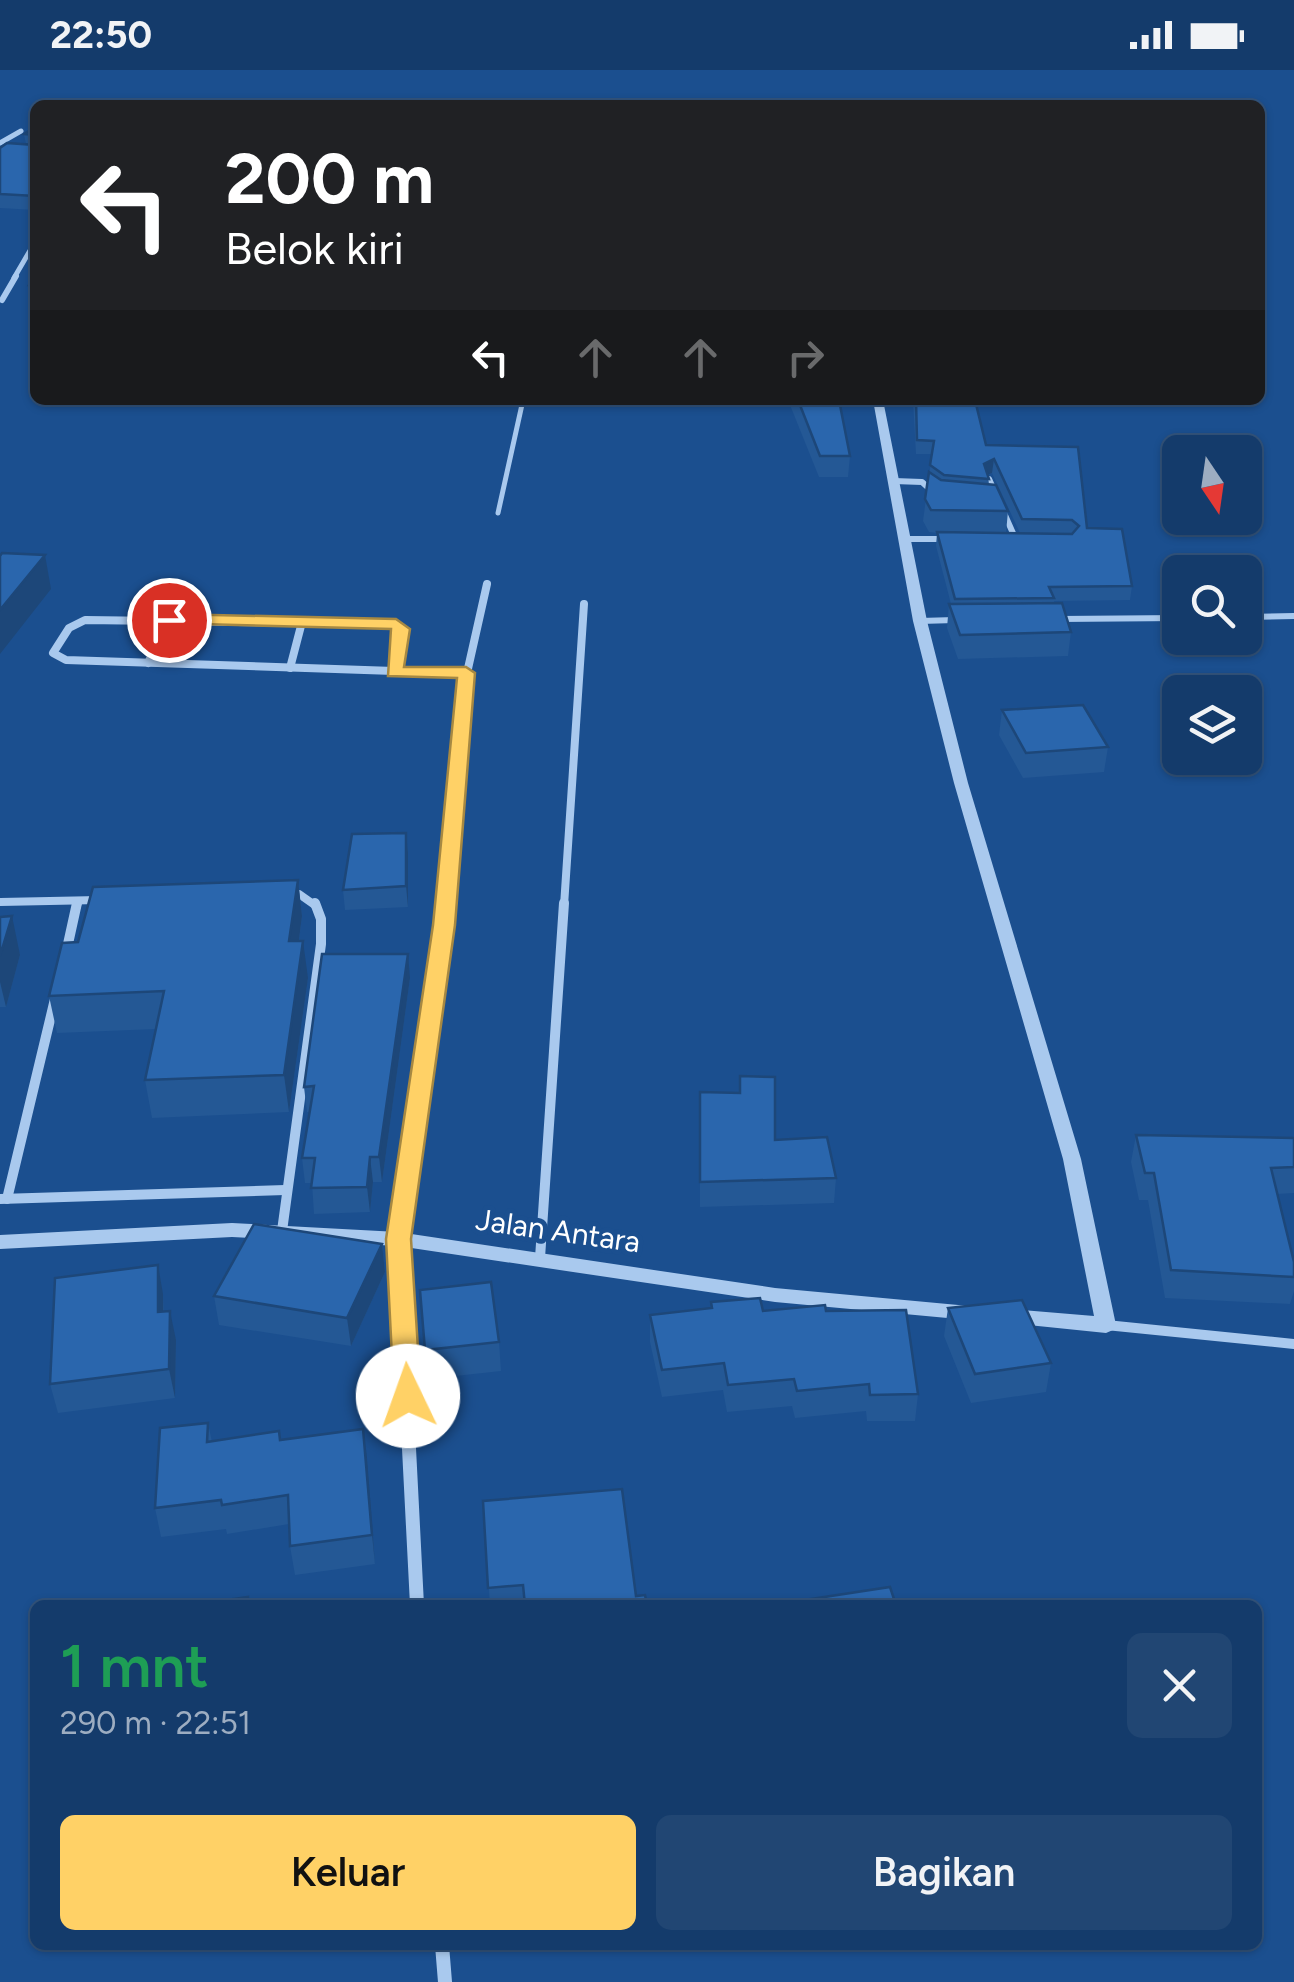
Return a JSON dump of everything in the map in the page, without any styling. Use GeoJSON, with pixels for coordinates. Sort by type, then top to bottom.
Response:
{"type":"FeatureCollection","features":[{"type":"Feature","properties":{"kind":"street"},"geometry":{"type":"LineString","coordinates":[[1,149],[22,130]]}},
{"type":"Feature","properties":{"kind":"street"},"geometry":{"type":"LineString","coordinates":[[1,149],[16,152]]}},
{"type":"Feature","properties":{"kind":"street"},"geometry":{"type":"LineString","coordinates":[[2,300],[30,252]]}},
{"type":"Feature","properties":{"kind":"street"},"geometry":{"type":"LineString","coordinates":[[24,264],[30,264]]}},
{"type":"Feature","properties":{"kind":"street"},"geometry":{"type":"LineString","coordinates":[[879,405],[920,621],[962,783],[1072,1159],[1106,1325],[1294,1344]]}},
{"type":"Feature","properties":{"kind":"street"},"geometry":{"type":"LineString","coordinates":[[989,480],[1016,540]]}},
{"type":"Feature","properties":{"kind":"street"},"geometry":{"type":"LineString","coordinates":[[894,481],[922,482],[940,495]]}},
{"type":"Feature","properties":{"kind":"street"},"geometry":{"type":"LineString","coordinates":[[979,499],[998,501]]}},
{"type":"Feature","properties":{"kind":"street"},"geometry":{"type":"LineString","coordinates":[[905,539],[960,540]]}},
{"type":"Feature","properties":{"kind":"street"},"geometry":{"type":"LineString","coordinates":[[998,540],[1034,540]]}},
{"type":"Feature","properties":{"kind":"street"},"geometry":{"type":"LineString","coordinates":[[417,1600],[398,1239],[444,925],[466,673],[487,584]]}},
{"type":"Feature","properties":{"kind":"street"},"geometry":{"type":"LineString","coordinates":[[540,1258],[584,604]]}},
{"type":"Feature","properties":{"kind":"street"},"geometry":{"type":"LineString","coordinates":[[394,672],[400,626],[85,620],[69,628],[53,653],[66,660],[394,672],[466,673]]}},
{"type":"Feature","properties":{"kind":"street"},"geometry":{"type":"LineString","coordinates":[[148,663],[169,620]]}},
{"type":"Feature","properties":{"kind":"street"},"geometry":{"type":"LineString","coordinates":[[290,668],[302,622]]}},
{"type":"Feature","properties":{"kind":"street"},"geometry":{"type":"LineString","coordinates":[[269,894],[309,897],[320,909],[321,919],[321,944],[282,1231]]}},
{"type":"Feature","properties":{"kind":"street"},"geometry":{"type":"LineString","coordinates":[[0,902],[116,900]]}},
{"type":"Feature","properties":{"kind":"street"},"geometry":{"type":"LineString","coordinates":[[60,976],[78,901]]}},
{"type":"Feature","properties":{"kind":"street"},"geometry":{"type":"LineString","coordinates":[[56,994],[4,1199],[286,1190]]}},
{"type":"Feature","properties":{"kind":"street","name":"Jalan Antara"},"geometry":{"type":"LineString","coordinates":[[0,1242],[232,1230],[398,1239],[775,1295],[1106,1325]]}},
{"type":"Feature","properties":{"kind":"street"},"geometry":{"type":"LineString","coordinates":[[442,1950],[445,1982]]}},
{"type":"Feature","properties":{"kind":"lane"},"geometry":{"type":"LineString","coordinates":[[498,514],[522,405]]}},
{"type":"Feature","properties":{"kind":"lane"},"geometry":{"type":"LineString","coordinates":[[1262,617],[1294,616]]}},
{"type":"Feature","properties":{"kind":"lane"},"geometry":{"type":"LineString","coordinates":[[1050,619],[1162,618]]}},
{"type":"Feature","properties":{"kind":"lane"},"geometry":{"type":"LineString","coordinates":[[920,621],[957,620]]}},
{"type":"Feature","properties":{"kind":"building"},"geometry":{"type":"Polygon","coordinates":[[[7,143],[30,145],[30,196],[0,194],[0,148],[7,143]]]}},
{"type":"Feature","properties":{"kind":"building"},"geometry":{"type":"Polygon","coordinates":[[[800,405],[840,405],[850,456],[820,456],[800,405]]]}},
{"type":"Feature","properties":{"kind":"building"},"geometry":{"type":"Polygon","coordinates":[[[916,405],[976,405],[986,445],[1078,447],[1087,528],[1122,529],[1132,586],[1049,587],[1054,598],[955,599],[937,532],[1072,534],[1079,526],[1072,520],[1022,519],[994,459],[984,464],[989,479],[944,475],[930,465],[934,441],[917,440],[916,405]]]}},
{"type":"Feature","properties":{"kind":"building"},"geometry":{"type":"Polygon","coordinates":[[[929,472],[941,480],[996,485],[1008,511],[931,510],[925,499],[929,472]]]}},
{"type":"Feature","properties":{"kind":"building"},"geometry":{"type":"Polygon","coordinates":[[[45,555],[0,610],[0,556],[45,555]]]}},
{"type":"Feature","properties":{"kind":"building"},"geometry":{"type":"Polygon","coordinates":[[[1062,603],[1071,632],[960,635],[949,604],[1062,603]]]}},
{"type":"Feature","properties":{"kind":"building"},"geometry":{"type":"Polygon","coordinates":[[[1083,705],[1108,747],[1026,753],[1002,710],[1083,705]]]}},
{"type":"Feature","properties":{"kind":"building"},"geometry":{"type":"Polygon","coordinates":[[[406,833],[406,886],[343,890],[352,834],[406,833]]]}},
{"type":"Feature","properties":{"kind":"building"},"geometry":{"type":"Polygon","coordinates":[[[298,880],[289,941],[303,941],[284,1075],[145,1080],[164,991],[49,996],[62,943],[78,942],[93,887],[298,880]]]}},
{"type":"Feature","properties":{"kind":"building"},"geometry":{"type":"Polygon","coordinates":[[[12,916],[0,956],[0,917],[12,916]]]}},
{"type":"Feature","properties":{"kind":"building"},"geometry":{"type":"Polygon","coordinates":[[[322,954],[408,954],[379,1157],[370,1157],[367,1187],[311,1188],[315,1158],[302,1158],[314,1086],[304,1087],[322,954]]]}},
{"type":"Feature","properties":{"kind":"building"},"geometry":{"type":"Polygon","coordinates":[[[740,1076],[775,1077],[775,1140],[827,1137],[836,1178],[700,1182],[700,1092],[740,1093],[740,1076]]]}},
{"type":"Feature","properties":{"kind":"building"},"geometry":{"type":"Polygon","coordinates":[[[1136,1135],[1294,1138],[1294,1167],[1271,1168],[1294,1262],[1294,1277],[1171,1270],[1154,1173],[1145,1173],[1136,1135]]]}},
{"type":"Feature","properties":{"kind":"building"},"geometry":{"type":"Polygon","coordinates":[[[254,1224],[382,1244],[347,1318],[214,1296],[254,1224]]]}},
{"type":"Feature","properties":{"kind":"building"},"geometry":{"type":"Polygon","coordinates":[[[158,1265],[158,1312],[170,1311],[169,1369],[50,1384],[55,1278],[158,1265]]]}},
{"type":"Feature","properties":{"kind":"building"},"geometry":{"type":"Polygon","coordinates":[[[491,1282],[499,1342],[425,1350],[420,1290],[491,1282]]]}},
{"type":"Feature","properties":{"kind":"building"},"geometry":{"type":"Polygon","coordinates":[[[760,1298],[763,1311],[825,1305],[826,1311],[906,1310],[918,1394],[870,1395],[869,1384],[797,1391],[794,1379],[728,1385],[724,1363],[662,1370],[650,1315],[712,1308],[711,1302],[760,1298]]]}},
{"type":"Feature","properties":{"kind":"building"},"geometry":{"type":"Polygon","coordinates":[[[1022,1300],[1051,1363],[975,1374],[948,1308],[1022,1300]]]}},
{"type":"Feature","properties":{"kind":"building"},"geometry":{"type":"Polygon","coordinates":[[[208,1423],[207,1442],[279,1431],[280,1440],[363,1429],[372,1535],[290,1546],[288,1495],[222,1505],[221,1500],[155,1508],[160,1428],[208,1423]]]}},
{"type":"Feature","properties":{"kind":"building"},"geometry":{"type":"Polygon","coordinates":[[[622,1489],[636,1596],[645,1595],[646,1600],[524,1600],[523,1585],[488,1588],[483,1501],[622,1489]]]}},
{"type":"Feature","properties":{"kind":"building"},"geometry":{"type":"Polygon","coordinates":[[[890,1587],[894,1600],[805,1600],[890,1587]]]}},
{"type":"Feature","properties":{"kind":"route"},"geometry":{"type":"LineString","coordinates":[[169,620],[396,624],[402,629],[394,672],[466,673],[444,925],[398,1239],[408,1396]]}}]}
